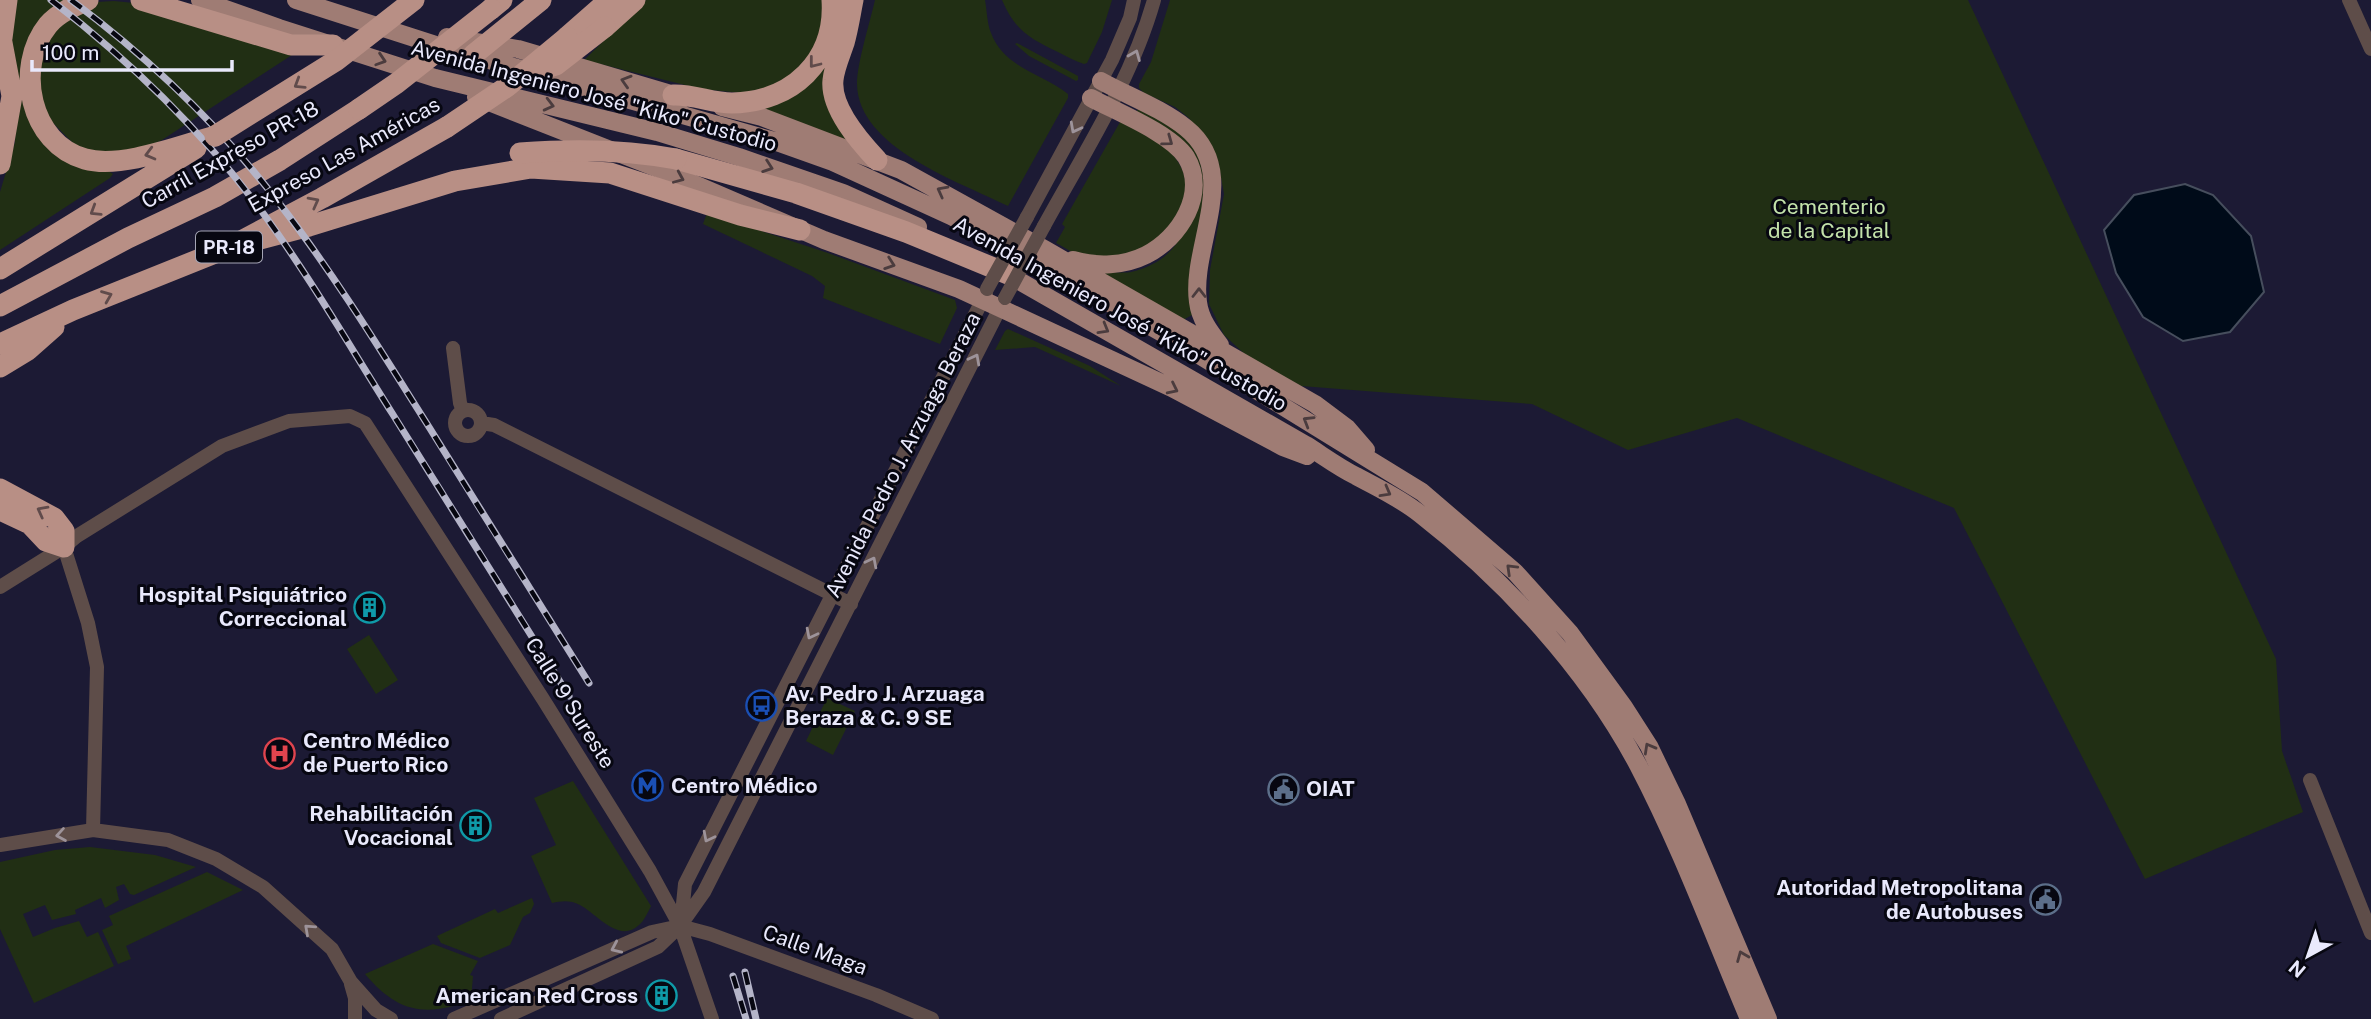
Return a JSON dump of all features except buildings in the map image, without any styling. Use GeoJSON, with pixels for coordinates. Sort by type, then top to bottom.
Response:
{"type":"FeatureCollection","features":[{"type":"Feature","properties":{"kind":"highway"},"geometry":{"type":"LineString","coordinates":[[0,164],[12,96],[1,35],[6,0]]}},
{"type":"Feature","properties":{"kind":"highway"},"geometry":{"type":"LineString","coordinates":[[88,0],[75,5],[49,23],[34,50],[29,86],[38,116],[53,138],[67,151],[82,159],[117,162],[215,136]]}},
{"type":"Feature","properties":{"kind":"highway"},"geometry":{"type":"LineString","coordinates":[[141,0],[291,45],[333,45]]}},
{"type":"Feature","properties":{"kind":"highway"},"geometry":{"type":"LineString","coordinates":[[0,269],[337,60],[414,0]]}},
{"type":"Feature","properties":{"kind":"highway"},"geometry":{"type":"LineString","coordinates":[[480,50],[541,0]]}},
{"type":"Feature","properties":{"kind":"highway","name":"Expreso Las Américas"},"geometry":{"type":"LineString","coordinates":[[0,344],[73,310],[230,247],[322,198],[447,127],[515,80],[609,0]]}},
{"type":"Feature","properties":{"kind":"highway"},"geometry":{"type":"LineString","coordinates":[[515,80],[556,65],[606,27],[635,0]]}},
{"type":"Feature","properties":{"kind":"highway"},"geometry":{"type":"LineString","coordinates":[[673,95],[687,94],[732,103],[758,100],[794,84],[807,74],[819,59],[829,39],[833,23],[832,0]]}},
{"type":"Feature","properties":{"kind":"highway"},"geometry":{"type":"LineString","coordinates":[[853,0],[833,80],[833,92],[849,125],[877,160]]}},
{"type":"Feature","properties":{"kind":"highway","name":"Carril Expreso PR-18"},"geometry":{"type":"LineString","coordinates":[[0,306],[128,238],[215,197],[280,160],[397,83],[497,4]]}},
{"type":"Feature","properties":{"kind":"highway"},"geometry":{"type":"LineString","coordinates":[[309,226],[431,176],[520,153],[579,149],[676,159],[808,197],[906,232],[1008,274]]}},
{"type":"Feature","properties":{"kind":"highway"},"geometry":{"type":"LineString","coordinates":[[230,247],[309,226],[454,181],[531,168],[610,173],[740,215],[800,230]]}},
{"type":"Feature","properties":{"kind":"highway"},"geometry":{"type":"LineString","coordinates":[[0,367],[28,350],[73,310]]}},
{"type":"Feature","properties":{"kind":"highway"},"geometry":{"type":"LineString","coordinates":[[0,489],[54,518],[64,531],[64,547],[46,541],[30,524],[0,510]]}},
{"type":"Feature","properties":{"kind":"main road","name":"Avenida Ingeniero José \"Kiko\" Custodio"},"geometry":{"type":"LineString","coordinates":[[200,0],[435,78],[657,132],[843,193],[1008,274],[1418,512],[1490,574],[1560,650],[1637,764],[1693,886],[1749,1019]]}},
{"type":"Feature","properties":{"kind":"main road","name":"Avenida Ingeniero José \"Kiko\" Custodio"},"geometry":{"type":"LineString","coordinates":[[296,0],[395,32],[480,50],[774,141],[879,182],[984,234],[1148,324],[1422,492],[1515,572],[1570,633],[1604,676],[1649,746],[1667,781],[1768,1019]]}},
{"type":"Feature","properties":{"kind":"main road"},"geometry":{"type":"LineString","coordinates":[[480,50],[518,49],[673,95],[762,117],[877,160],[943,192],[1044,248],[1315,404],[1347,428],[1374,461]]}},
{"type":"Feature","properties":{"kind":"main road"},"geometry":{"type":"LineString","coordinates":[[435,78],[493,104],[664,171],[800,230],[937,281],[984,295],[1172,387],[1283,447],[1353,475]]}},
{"type":"Feature","properties":{"kind":"main road"},"geometry":{"type":"LineString","coordinates":[[1101,81],[1187,128],[1205,151],[1213,195],[1199,272],[1198,303],[1206,328],[1226,353]]}},
{"type":"Feature","properties":{"kind":"main road"},"geometry":{"type":"LineString","coordinates":[[1044,248],[1076,261],[1097,265],[1122,263],[1147,255],[1167,239],[1189,210],[1195,185],[1187,158],[1178,147],[1150,128],[1091,99]]}},
{"type":"Feature","properties":{"kind":"street","name":"Avenida Pedro J. Arzuaga Beraza"},"geometry":{"type":"LineString","coordinates":[[680,926],[685,884],[984,295],[1101,81],[1130,18],[1134,0]]}},
{"type":"Feature","properties":{"kind":"street","name":"Avenida Pedro J. Arzuaga Beraza"},"geometry":{"type":"LineString","coordinates":[[501,1019],[658,947],[680,926],[704,892],[1002,304],[1109,108],[1138,49],[1154,0]]}},
{"type":"Feature","properties":{"kind":"street"},"geometry":{"type":"LineString","coordinates":[[2349,0],[2371,49]]}},
{"type":"Feature","properties":{"kind":"street"},"geometry":{"type":"LineString","coordinates":[[453,348],[463,411]]}},
{"type":"Feature","properties":{"kind":"street"},"geometry":{"type":"LineString","coordinates":[[471,410],[480,416],[481,424],[475,434],[465,435],[457,429],[456,419],[463,411],[471,410]]}},
{"type":"Feature","properties":{"kind":"street","name":"Calle 9 Sureste"},"geometry":{"type":"LineString","coordinates":[[64,547],[77,536],[222,446],[289,421],[350,416],[365,423],[650,871],[680,926],[712,1019]]}},
{"type":"Feature","properties":{"kind":"street"},"geometry":{"type":"LineString","coordinates":[[481,424],[494,425],[851,604]]}},
{"type":"Feature","properties":{"kind":"street"},"geometry":{"type":"LineString","coordinates":[[0,587],[64,547],[88,623],[97,667],[93,830]]}},
{"type":"Feature","properties":{"kind":"street"},"geometry":{"type":"LineString","coordinates":[[2311,780],[2371,933]]}},
{"type":"Feature","properties":{"kind":"street"},"geometry":{"type":"LineString","coordinates":[[0,845],[93,830],[168,840],[216,859],[263,887],[332,950],[351,982],[376,1010],[391,1019]]}},
{"type":"Feature","properties":{"kind":"street"},"geometry":{"type":"LineString","coordinates":[[454,1019],[652,932],[680,926]]}},
{"type":"Feature","properties":{"kind":"street","name":"Calle Maga"},"geometry":{"type":"LineString","coordinates":[[680,926],[733,942],[876,995],[932,1019]]}},
{"type":"Feature","properties":{"kind":"street"},"geometry":{"type":"LineString","coordinates":[[351,982],[355,999],[355,1019]]}},
{"type":"Feature","properties":{"kind":"green space"},"geometry":{"type":"Polygon","coordinates":[[[12,0],[65,0],[43,22],[28,115],[113,174],[0,250],[0,192],[15,142],[16,110],[9,40],[12,0]]]}},
{"type":"Feature","properties":{"kind":"green space"},"geometry":{"type":"Polygon","coordinates":[[[646,0],[823,0],[821,41],[789,78],[767,88],[742,93],[701,89],[584,60],[646,0]]]}},
{"type":"Feature","properties":{"kind":"green space"},"geometry":{"type":"Polygon","coordinates":[[[875,0],[985,0],[991,33],[997,45],[1014,62],[1068,94],[1008,206],[915,160],[874,127],[862,107],[857,84],[861,54],[875,0]]]}},
{"type":"Feature","properties":{"kind":"green space"},"geometry":{"type":"Polygon","coordinates":[[[1002,0],[1112,0],[1102,32],[1087,63],[1084,64],[1024,32],[1012,19],[1002,0]]]}},
{"type":"Feature","properties":{"kind":"green space","name":"Cementerio de la Capital"},"geometry":{"type":"Polygon","coordinates":[[[1170,0],[1968,0],[2276,659],[2282,751],[2303,812],[2145,879],[1954,508],[1737,418],[1628,450],[1532,404],[1301,386],[1249,358],[1224,335],[1209,304],[1210,270],[1224,194],[1218,161],[1189,118],[1175,107],[1139,88],[1151,62],[1170,0]]]}},
{"type":"Feature","properties":{"kind":"green space"},"geometry":{"type":"Polygon","coordinates":[[[97,2],[134,3],[292,55],[162,140],[145,148],[107,155],[76,146],[50,120],[41,105],[38,69],[52,30],[97,2]]]}},
{"type":"Feature","properties":{"kind":"green space"},"geometry":{"type":"Polygon","coordinates":[[[1015,44],[1078,76],[1078,80],[1029,56],[1015,44]]]}},
{"type":"Feature","properties":{"kind":"green space"},"geometry":{"type":"Polygon","coordinates":[[[832,64],[849,144],[750,103],[832,64]]]}},
{"type":"Feature","properties":{"kind":"green space"},"geometry":{"type":"Polygon","coordinates":[[[1139,107],[1178,128],[1197,150],[1206,185],[1194,314],[1181,321],[1100,275],[1131,272],[1148,266],[1172,250],[1186,226],[1199,183],[1136,113],[1139,107]]]}},
{"type":"Feature","properties":{"kind":"green space"},"geometry":{"type":"Polygon","coordinates":[[[1120,122],[1156,140],[1177,161],[1185,182],[1182,206],[1176,218],[1159,238],[1138,251],[1110,257],[1077,254],[1056,243],[1065,227],[1062,224],[1120,122]]]}},
{"type":"Feature","properties":{"kind":"green space"},"geometry":{"type":"Polygon","coordinates":[[[707,213],[828,253],[955,300],[957,308],[940,344],[823,298],[825,286],[812,276],[703,224],[707,213]]]}},
{"type":"Feature","properties":{"kind":"green space"},"geometry":{"type":"Polygon","coordinates":[[[1008,329],[1090,366],[1121,386],[1035,347],[995,350],[1008,329]]]}},
{"type":"Feature","properties":{"kind":"green space"},"geometry":{"type":"Polygon","coordinates":[[[369,635],[398,680],[376,694],[347,649],[369,635]]]}},
{"type":"Feature","properties":{"kind":"green space"},"geometry":{"type":"Polygon","coordinates":[[[827,698],[855,711],[833,755],[806,741],[827,698]]]}},
{"type":"Feature","properties":{"kind":"green space"},"geometry":{"type":"Polygon","coordinates":[[[573,781],[651,906],[643,921],[631,930],[624,931],[608,926],[576,903],[552,903],[531,856],[556,845],[534,798],[573,781]]]}},
{"type":"Feature","properties":{"kind":"green space"},"geometry":{"type":"Polygon","coordinates":[[[90,847],[155,855],[196,867],[134,895],[130,894],[124,884],[116,887],[119,900],[105,908],[101,898],[75,910],[76,914],[52,920],[45,905],[23,914],[33,937],[79,921],[87,937],[98,932],[114,966],[34,1003],[0,929],[0,862],[55,850],[90,847]]]}},
{"type":"Feature","properties":{"kind":"green space"},"geometry":{"type":"Polygon","coordinates":[[[207,872],[243,890],[126,946],[131,959],[118,964],[102,930],[113,925],[109,916],[207,872]]]}},
{"type":"Feature","properties":{"kind":"green space"},"geometry":{"type":"Polygon","coordinates":[[[532,898],[534,904],[530,913],[523,917],[510,945],[480,958],[441,943],[437,936],[495,909],[498,913],[532,898]]]}},
{"type":"Feature","properties":{"kind":"green space"},"geometry":{"type":"Polygon","coordinates":[[[433,944],[478,961],[470,975],[473,976],[471,1000],[440,1009],[413,1008],[389,997],[365,974],[433,944]]]}},
{"type":"Feature","properties":{"kind":"water"},"geometry":{"type":"Polygon","coordinates":[[[2185,184],[2213,195],[2251,236],[2264,292],[2230,332],[2183,341],[2143,317],[2116,273],[2104,230],[2134,195],[2185,184]]]}},
{"type":"Feature","properties":{"kind":"railway"},"geometry":{"type":"LineString","coordinates":[[51,0],[163,97],[213,151],[260,209],[328,310],[569,696]]}},
{"type":"Feature","properties":{"kind":"railway"},"geometry":{"type":"LineString","coordinates":[[71,0],[128,45],[182,94],[233,147],[279,203],[375,341],[589,683]]}},
{"type":"Feature","properties":{"kind":"railway"},"geometry":{"type":"LineString","coordinates":[[745,972],[756,1019]]}},
{"type":"Feature","properties":{"kind":"railway"},"geometry":{"type":"LineString","coordinates":[[733,976],[746,1019]]}},
{"type":"Feature","properties":{"kind":"place","name":"Hospital Psiquiátrico Correccional"},"geometry":{"type":"Point","coordinates":[370,607]}},
{"type":"Feature","properties":{"kind":"place","name":"Av. Pedro J. Arzuaga Beraza & C. 9 SE"},"geometry":{"type":"Point","coordinates":[762,706]}},
{"type":"Feature","properties":{"kind":"place","name":"Centro Médico de Puerto Rico"},"geometry":{"type":"Point","coordinates":[280,753]}},
{"type":"Feature","properties":{"kind":"place","name":"Centro Médico"},"geometry":{"type":"Point","coordinates":[648,786]}},
{"type":"Feature","properties":{"kind":"place","name":"OIAT"},"geometry":{"type":"Point","coordinates":[1283,789]}},
{"type":"Feature","properties":{"kind":"place","name":"Rehabilitación Vocacional"},"geometry":{"type":"Point","coordinates":[476,826]}},
{"type":"Feature","properties":{"kind":"place","name":"Autoridad Metropolitana de Autobuses"},"geometry":{"type":"Point","coordinates":[2046,900]}},
{"type":"Feature","properties":{"kind":"place","name":"American Red Cross"},"geometry":{"type":"Point","coordinates":[661,996]}}]}
